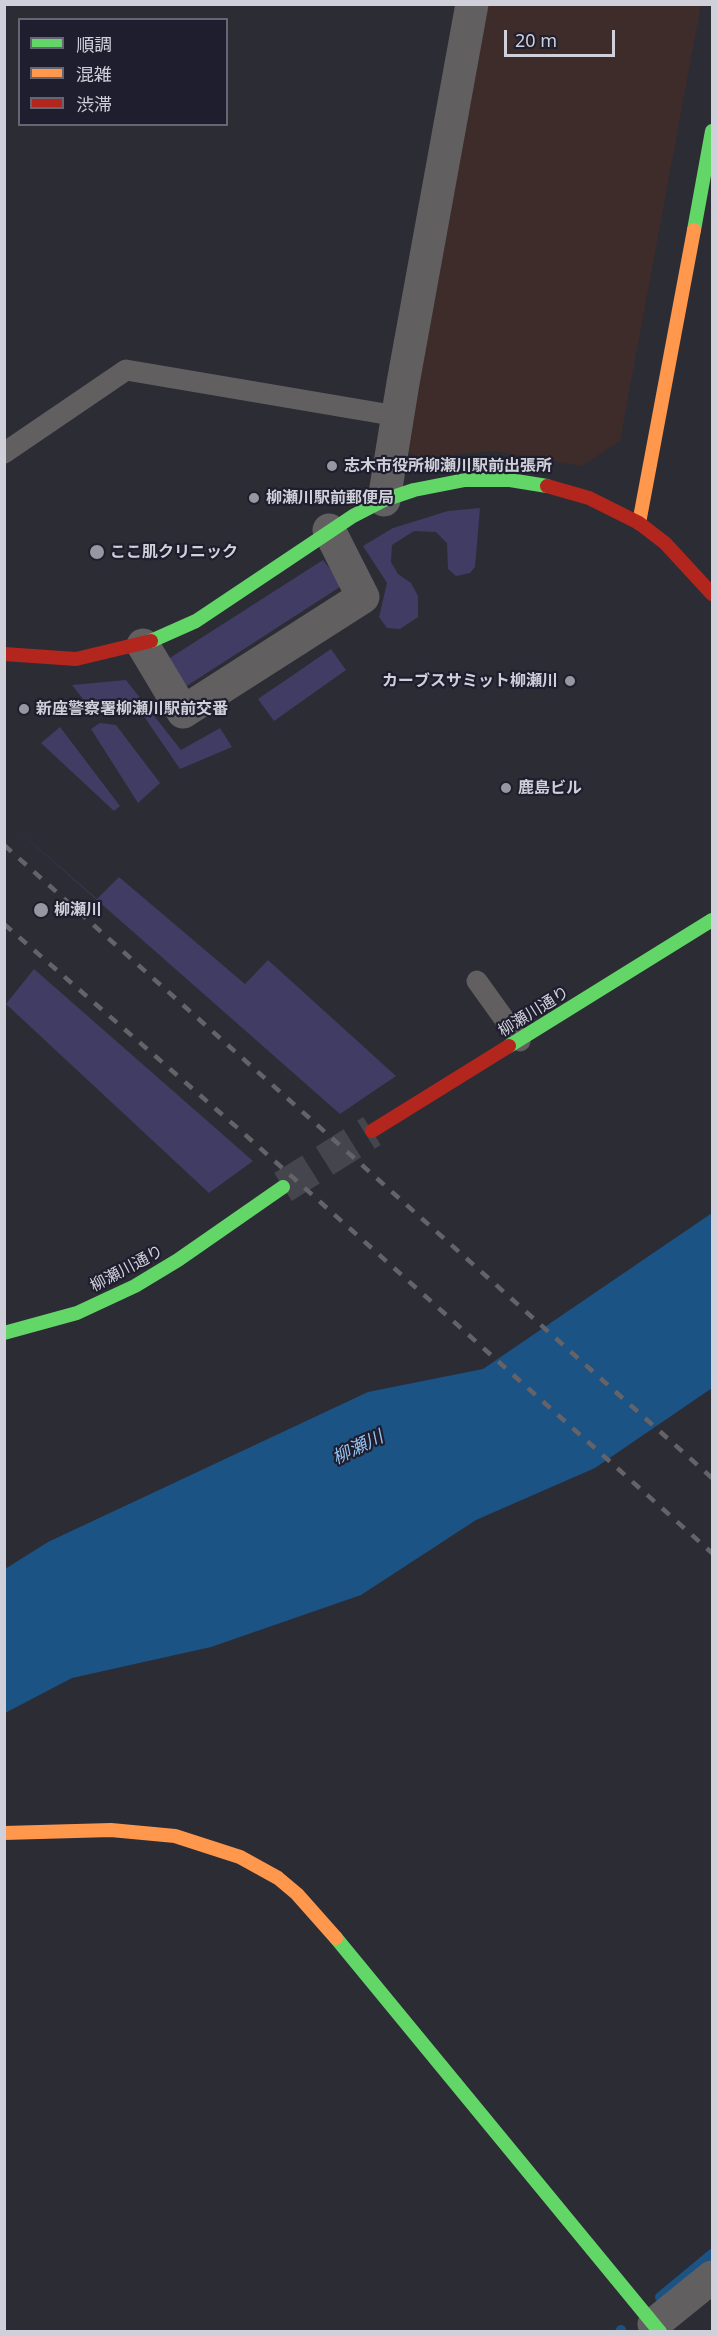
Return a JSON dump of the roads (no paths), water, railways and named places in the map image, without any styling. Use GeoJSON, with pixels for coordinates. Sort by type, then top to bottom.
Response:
{"type":"FeatureCollection","features":[{"type":"Feature","properties":{"kind":"street"},"geometry":{"type":"LineString","coordinates":[[384,500],[397,416],[472,4]]}},
{"type":"Feature","properties":{"kind":"street"},"geometry":{"type":"LineString","coordinates":[[639,523],[712,131]]}},
{"type":"Feature","properties":{"kind":"street"},"geometry":{"type":"LineString","coordinates":[[4,654],[76,659],[111,654],[143,645],[196,621],[329,531],[384,500],[441,484],[510,480],[564,489],[589,498],[639,523],[665,543],[712,594]]}},
{"type":"Feature","properties":{"kind":"street"},"geometry":{"type":"LineString","coordinates":[[143,645],[183,712],[363,597],[329,531]]}},
{"type":"Feature","properties":{"kind":"street","name":"柳瀬川通り"},"geometry":{"type":"LineString","coordinates":[[372,1131],[712,920]]}},
{"type":"Feature","properties":{"kind":"street","name":"柳瀬川通り"},"geometry":{"type":"LineString","coordinates":[[4,1333],[77,1313],[135,1286],[178,1260],[283,1187]]}},
{"type":"Feature","properties":{"kind":"street"},"geometry":{"type":"LineString","coordinates":[[4,1833],[111,1830],[175,1836],[229,1852],[262,1867],[297,1894],[323,1922],[657,2328],[712,2277]]}},
{"type":"Feature","properties":{"kind":"lane"},"geometry":{"type":"LineString","coordinates":[[4,453],[126,370],[397,416]]}},
{"type":"Feature","properties":{"kind":"lane"},"geometry":{"type":"LineString","coordinates":[[477,981],[520,1041]]}},
{"type":"Feature","properties":{"kind":"water"},"geometry":{"type":"Polygon","coordinates":[[[712,1213],[712,1388],[595,1468],[476,1520],[361,1595],[211,1647],[72,1678],[5,1713],[5,1569],[48,1542],[368,1392],[483,1369],[712,1213]]]}},
{"type":"Feature","properties":{"kind":"waterway"},"geometry":{"type":"LineString","coordinates":[[660,2297],[712,2254]]}},
{"type":"Feature","properties":{"kind":"tunnel"},"geometry":{"type":"LineString","coordinates":[[283,1187],[372,1131]]}},
{"type":"Feature","properties":{"kind":"railway"},"geometry":{"type":"LineString","coordinates":[[4,845],[712,1478]]}},
{"type":"Feature","properties":{"kind":"railway"},"geometry":{"type":"LineString","coordinates":[[4,924],[241,1131],[712,1553]]}},
{"type":"Feature","properties":{"kind":"place","name":"志木市役所柳瀬川駅前出張所"},"geometry":{"type":"Point","coordinates":[332,466]}},
{"type":"Feature","properties":{"kind":"place","name":"柳瀬川駅前郵便局"},"geometry":{"type":"Point","coordinates":[254,498]}},
{"type":"Feature","properties":{"kind":"place","name":"ここ肌クリニック"},"geometry":{"type":"Point","coordinates":[97,552]}},
{"type":"Feature","properties":{"kind":"place","name":"カーブスサミット柳瀬川"},"geometry":{"type":"Point","coordinates":[570,681]}},
{"type":"Feature","properties":{"kind":"place","name":"新座警察署柳瀬川駅前交番"},"geometry":{"type":"Point","coordinates":[24,709]}},
{"type":"Feature","properties":{"kind":"place","name":"鹿島ビル"},"geometry":{"type":"Point","coordinates":[506,788]}},
{"type":"Feature","properties":{"kind":"place","name":"柳瀬川"},"geometry":{"type":"Point","coordinates":[41,910]}}]}
